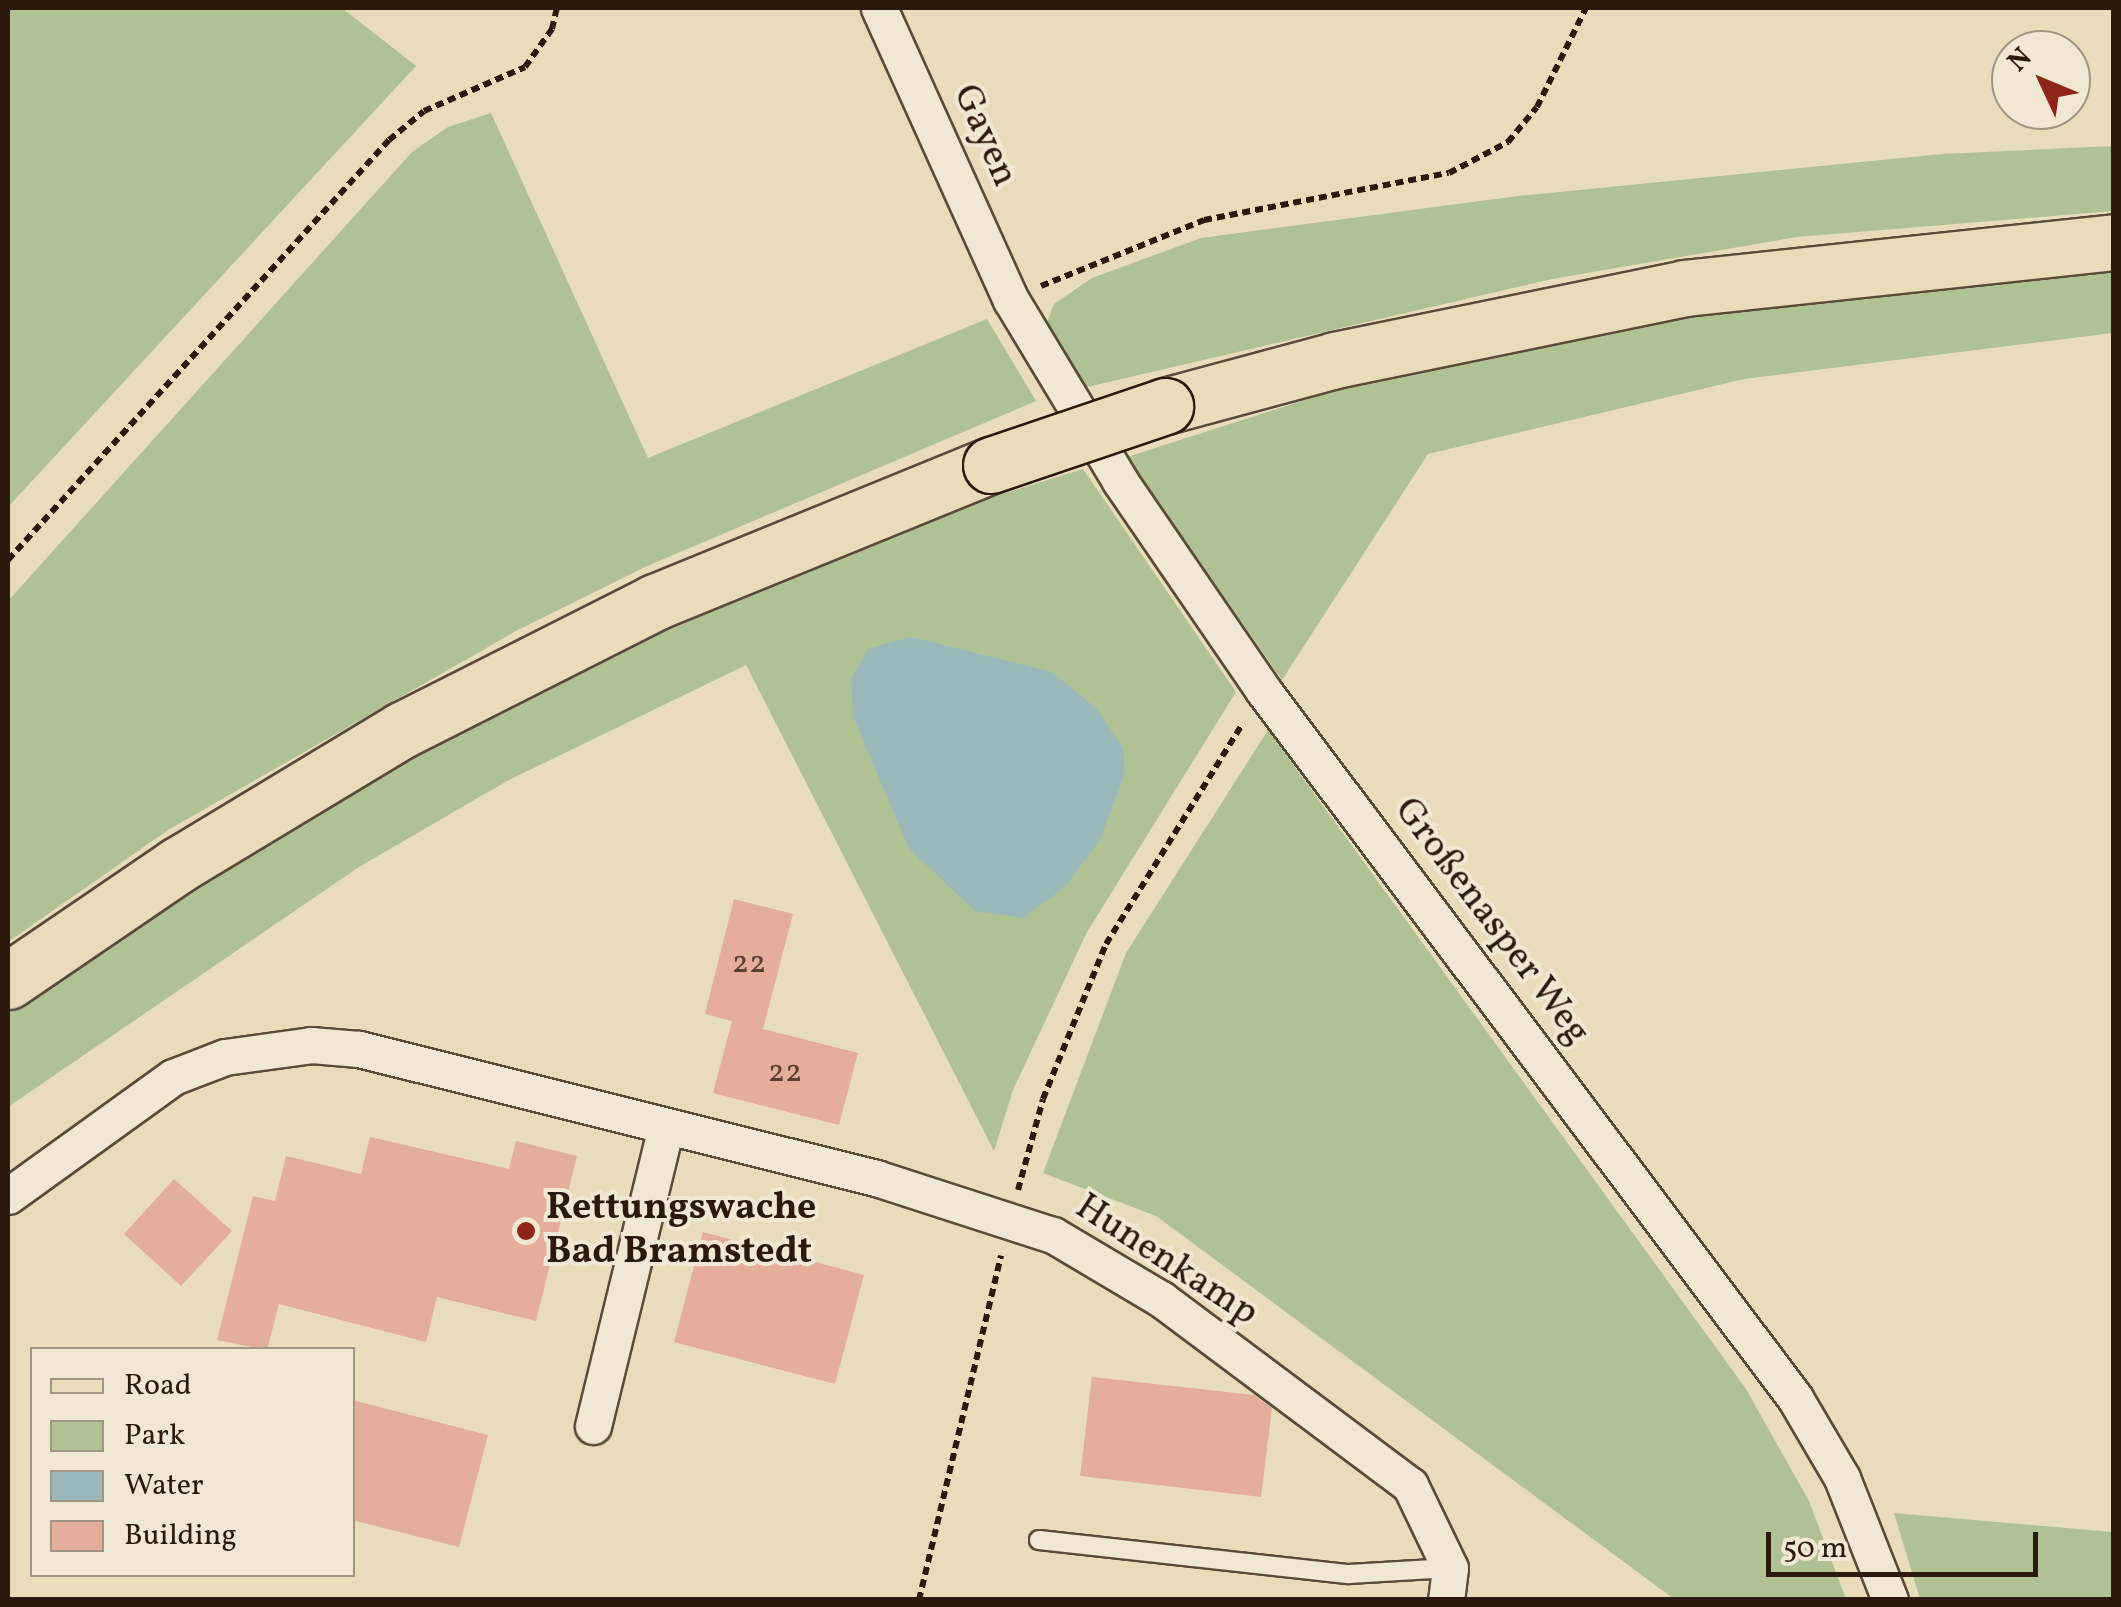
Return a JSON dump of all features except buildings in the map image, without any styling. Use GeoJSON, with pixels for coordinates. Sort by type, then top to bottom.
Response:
{"type":"FeatureCollection","features":[{"type":"Feature","properties":{"kind":"main road"},"geometry":{"type":"LineString","coordinates":[[8,981],[255,816],[419,720],[655,602],[991,465],[1165,406],[1335,360],[1684,288],[2114,242]]}},
{"type":"Feature","properties":{"kind":"street","name":"Gayen"},"geometry":{"type":"LineString","coordinates":[[879,8],[1011,300]]}},
{"type":"Feature","properties":{"kind":"street","name":"Großenasper Weg"},"geometry":{"type":"LineString","coordinates":[[1011,300],[1120,481],[1264,690],[1795,1398],[1842,1478],[1890,1600]]}},
{"type":"Feature","properties":{"kind":"street","name":"Hunenkamp"},"geometry":{"type":"LineString","coordinates":[[8,1196],[173,1077],[265,1048],[359,1049],[876,1178],[1053,1235],[1161,1300],[1410,1486],[1448,1584]]}},
{"type":"Feature","properties":{"kind":"street"},"geometry":{"type":"LineString","coordinates":[[592,1426],[666,1127]]}},
{"type":"Feature","properties":{"kind":"lane"},"geometry":{"type":"LineString","coordinates":[[1039,1540],[1448,1584]]}},
{"type":"Feature","properties":{"kind":"path"},"geometry":{"type":"LineString","coordinates":[[8,560],[388,140],[424,110],[525,67],[552,29],[557,8]]}},
{"type":"Feature","properties":{"kind":"path"},"geometry":{"type":"LineString","coordinates":[[1011,300],[1204,220],[1464,165],[1508,142],[1537,107],[1586,8]]}},
{"type":"Feature","properties":{"kind":"path"},"geometry":{"type":"LineString","coordinates":[[919,1600],[1043,1099],[1106,944],[1264,690]]}},
{"type":"Feature","properties":{"kind":"green space"},"geometry":{"type":"Polygon","coordinates":[[[8,8],[342,8],[416,66],[8,507],[8,8]]]}},
{"type":"Feature","properties":{"kind":"green space"},"geometry":{"type":"Polygon","coordinates":[[[491,113],[648,458],[987,319],[1036,401],[645,567],[516,631],[168,830],[8,942],[8,601],[412,152],[448,127],[491,113]]]}},
{"type":"Feature","properties":{"kind":"green space"},"geometry":{"type":"Polygon","coordinates":[[[2113,146],[2113,211],[1797,237],[1552,279],[1087,387],[1047,322],[1054,304],[1092,278],[1201,238],[1518,196],[1942,154],[2113,146]]]}},
{"type":"Feature","properties":{"kind":"green space"},"geometry":{"type":"Polygon","coordinates":[[[2113,270],[2113,333],[1744,379],[1428,454],[1282,680],[1127,457],[1380,376],[1716,307],[2113,270]]]}},
{"type":"Feature","properties":{"kind":"green space"},"geometry":{"type":"Polygon","coordinates":[[[1083,469],[1236,692],[1087,932],[1013,1090],[994,1151],[746,665],[507,781],[359,867],[8,1107],[8,1011],[204,875],[467,723],[638,640],[947,511],[1083,469]]]}},
{"type":"Feature","properties":{"kind":"green space"},"geometry":{"type":"Polygon","coordinates":[[[1268,730],[1746,1389],[1809,1501],[1846,1599],[1674,1599],[1156,1216],[1043,1173],[1126,953],[1268,730]]]}},
{"type":"Feature","properties":{"kind":"green space"},"geometry":{"type":"Polygon","coordinates":[[[1894,1513],[2113,1532],[2113,1599],[1920,1599],[1894,1513]]]}},
{"type":"Feature","properties":{"kind":"water"},"geometry":{"type":"Polygon","coordinates":[[[911,637],[1052,672],[1097,709],[1123,748],[1125,773],[1100,840],[1065,887],[1023,918],[975,911],[909,849],[853,716],[851,679],[869,648],[911,637]]]}},
{"type":"Feature","properties":{"kind":"place","name":"Rettungswache Bad Bramstedt"},"geometry":{"type":"Point","coordinates":[526,1231]}}]}
